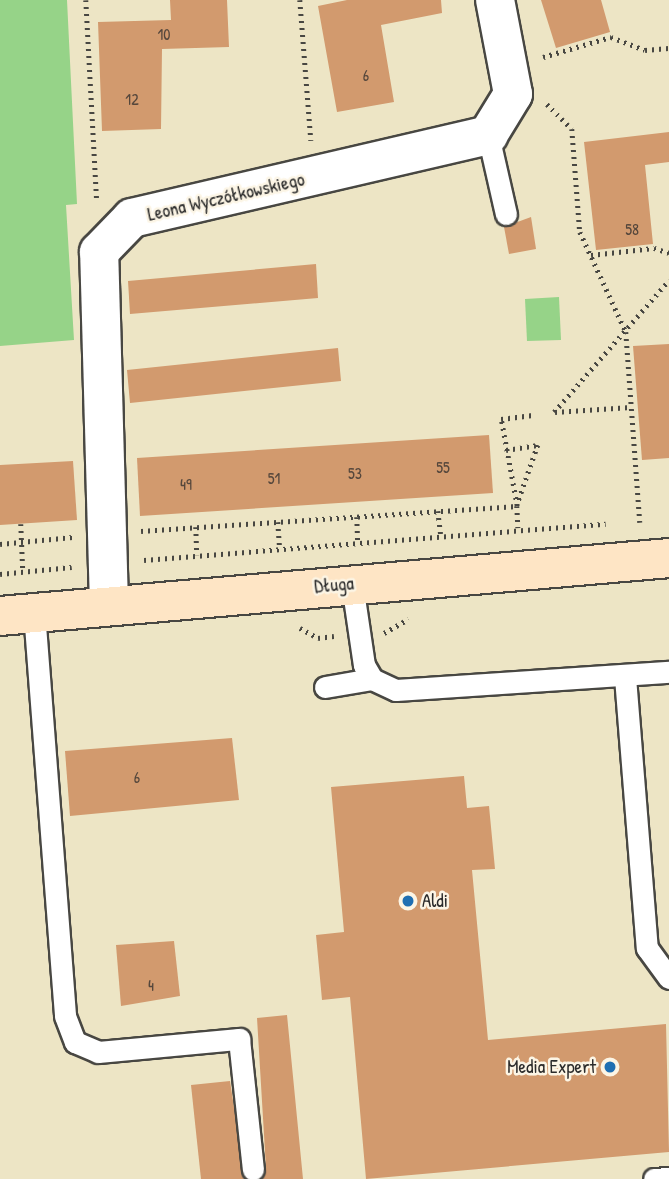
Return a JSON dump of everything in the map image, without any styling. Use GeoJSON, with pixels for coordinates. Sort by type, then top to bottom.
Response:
{"type":"FeatureCollection","features":[{"type":"Feature","properties":{"kind":"street"},"geometry":{"type":"LineString","coordinates":[[488,135],[513,94],[495,0]]}},
{"type":"Feature","properties":{"kind":"street","name":"Leona Wyczółkowskiego"},"geometry":{"type":"LineString","coordinates":[[110,605],[99,252],[132,218],[488,135]]}},
{"type":"Feature","properties":{"kind":"street","name":"Długa"},"geometry":{"type":"LineString","coordinates":[[17,614],[669,558]]}},
{"type":"Feature","properties":{"kind":"lane"},"geometry":{"type":"LineString","coordinates":[[488,135],[506,214]]}},
{"type":"Feature","properties":{"kind":"lane"},"geometry":{"type":"LineString","coordinates":[[352,584],[360,649],[372,679]]}},
{"type":"Feature","properties":{"kind":"lane"},"geometry":{"type":"LineString","coordinates":[[17,614],[65,1016],[75,1042],[98,1052],[239,1039],[253,1170]]}},
{"type":"Feature","properties":{"kind":"lane"},"geometry":{"type":"LineString","coordinates":[[326,687],[372,679],[396,690],[434,692],[669,672]]}},
{"type":"Feature","properties":{"kind":"lane"},"geometry":{"type":"LineString","coordinates":[[625,677],[647,948],[669,978]]}},
{"type":"Feature","properties":{"kind":"lane"},"geometry":{"type":"LineString","coordinates":[[654,1179],[669,1178]]}},
{"type":"Feature","properties":{"kind":"path"},"geometry":{"type":"LineString","coordinates":[[86,0],[95,171]]}},
{"type":"Feature","properties":{"kind":"path"},"geometry":{"type":"LineString","coordinates":[[300,0],[311,144]]}},
{"type":"Feature","properties":{"kind":"path"},"geometry":{"type":"LineString","coordinates":[[638,523],[626,332],[580,232],[572,129],[508,66],[611,37],[645,50],[669,48]]}},
{"type":"Feature","properties":{"kind":"path"},"geometry":{"type":"LineString","coordinates":[[590,255],[654,248],[669,253]]}},
{"type":"Feature","properties":{"kind":"path"},"geometry":{"type":"LineString","coordinates":[[631,407],[554,412],[669,280]]}},
{"type":"Feature","properties":{"kind":"path"},"geometry":{"type":"LineString","coordinates":[[518,528],[517,506],[501,419],[535,415]]}},
{"type":"Feature","properties":{"kind":"path"},"geometry":{"type":"LineString","coordinates":[[506,450],[538,445],[517,506]]}},
{"type":"Feature","properties":{"kind":"path"},"geometry":{"type":"LineString","coordinates":[[0,574],[23,572],[196,527],[517,506]]}},
{"type":"Feature","properties":{"kind":"path"},"geometry":{"type":"LineString","coordinates":[[438,511],[441,534]]}},
{"type":"Feature","properties":{"kind":"path"},"geometry":{"type":"LineString","coordinates":[[357,517],[358,541]]}},
{"type":"Feature","properties":{"kind":"path"},"geometry":{"type":"LineString","coordinates":[[278,522],[279,548]]}},
{"type":"Feature","properties":{"kind":"path"},"geometry":{"type":"LineString","coordinates":[[625,523],[648,522]]}},
{"type":"Feature","properties":{"kind":"path"},"geometry":{"type":"LineString","coordinates":[[21,524],[23,572]]}},
{"type":"Feature","properties":{"kind":"path"},"geometry":{"type":"LineString","coordinates":[[0,544],[22,542],[197,555],[518,528],[611,524]]}},
{"type":"Feature","properties":{"kind":"path"},"geometry":{"type":"LineString","coordinates":[[196,527],[197,555]]}},
{"type":"Feature","properties":{"kind":"green space"},"geometry":{"type":"Polygon","coordinates":[[[0,0],[67,0],[77,204],[66,205],[74,340],[0,346],[0,0]]]}},
{"type":"Feature","properties":{"kind":"green space"},"geometry":{"type":"Polygon","coordinates":[[[559,297],[561,340],[527,341],[525,299],[559,297]]]}},
{"type":"Feature","properties":{"kind":"building"},"geometry":{"type":"Polygon","coordinates":[[[170,0],[227,0],[229,47],[162,49],[161,129],[102,131],[98,22],[171,20],[170,0]]]}},
{"type":"Feature","properties":{"kind":"building"},"geometry":{"type":"Polygon","coordinates":[[[347,0],[441,0],[442,13],[381,25],[394,102],[337,112],[318,6],[347,0]]]}},
{"type":"Feature","properties":{"kind":"building"},"geometry":{"type":"Polygon","coordinates":[[[541,0],[601,0],[610,32],[556,48],[541,0]]]}},
{"type":"Feature","properties":{"kind":"building"},"geometry":{"type":"Polygon","coordinates":[[[669,132],[669,162],[645,165],[653,244],[596,250],[584,142],[669,132]]]}},
{"type":"Feature","properties":{"kind":"building"},"geometry":{"type":"Polygon","coordinates":[[[531,217],[536,249],[509,254],[504,227],[531,217]]]}},
{"type":"Feature","properties":{"kind":"building"},"geometry":{"type":"Polygon","coordinates":[[[316,264],[318,298],[130,314],[128,281],[316,264]]]}},
{"type":"Feature","properties":{"kind":"building"},"geometry":{"type":"Polygon","coordinates":[[[669,344],[669,458],[642,460],[633,346],[669,344]]]}},
{"type":"Feature","properties":{"kind":"building"},"geometry":{"type":"Polygon","coordinates":[[[338,348],[341,381],[130,403],[127,370],[338,348]]]}},
{"type":"Feature","properties":{"kind":"building"},"geometry":{"type":"Polygon","coordinates":[[[489,435],[493,493],[140,516],[137,458],[489,435]]]}},
{"type":"Feature","properties":{"kind":"building"},"geometry":{"type":"Polygon","coordinates":[[[73,461],[77,520],[0,525],[0,465],[73,461]]]}},
{"type":"Feature","properties":{"kind":"building"},"geometry":{"type":"Polygon","coordinates":[[[232,738],[239,800],[70,816],[65,751],[232,738]]]}},
{"type":"Feature","properties":{"kind":"building"},"geometry":{"type":"Polygon","coordinates":[[[464,776],[467,808],[489,806],[495,869],[472,870],[488,1040],[666,1024],[669,1152],[366,1179],[350,997],[322,1000],[316,935],[344,932],[331,787],[464,776]]]}},
{"type":"Feature","properties":{"kind":"building"},"geometry":{"type":"Polygon","coordinates":[[[174,941],[180,996],[121,1006],[116,945],[174,941]]]}},
{"type":"Feature","properties":{"kind":"building"},"geometry":{"type":"Polygon","coordinates":[[[287,1015],[303,1179],[261,1179],[266,1168],[257,1018],[287,1015]]]}},
{"type":"Feature","properties":{"kind":"building"},"geometry":{"type":"Polygon","coordinates":[[[230,1081],[245,1179],[201,1179],[191,1085],[230,1081]]]}},
{"type":"Feature","properties":{"kind":"place","name":"Aldi"},"geometry":{"type":"Point","coordinates":[408,901]}},
{"type":"Feature","properties":{"kind":"place","name":"Media Expert"},"geometry":{"type":"Point","coordinates":[610,1067]}}]}
